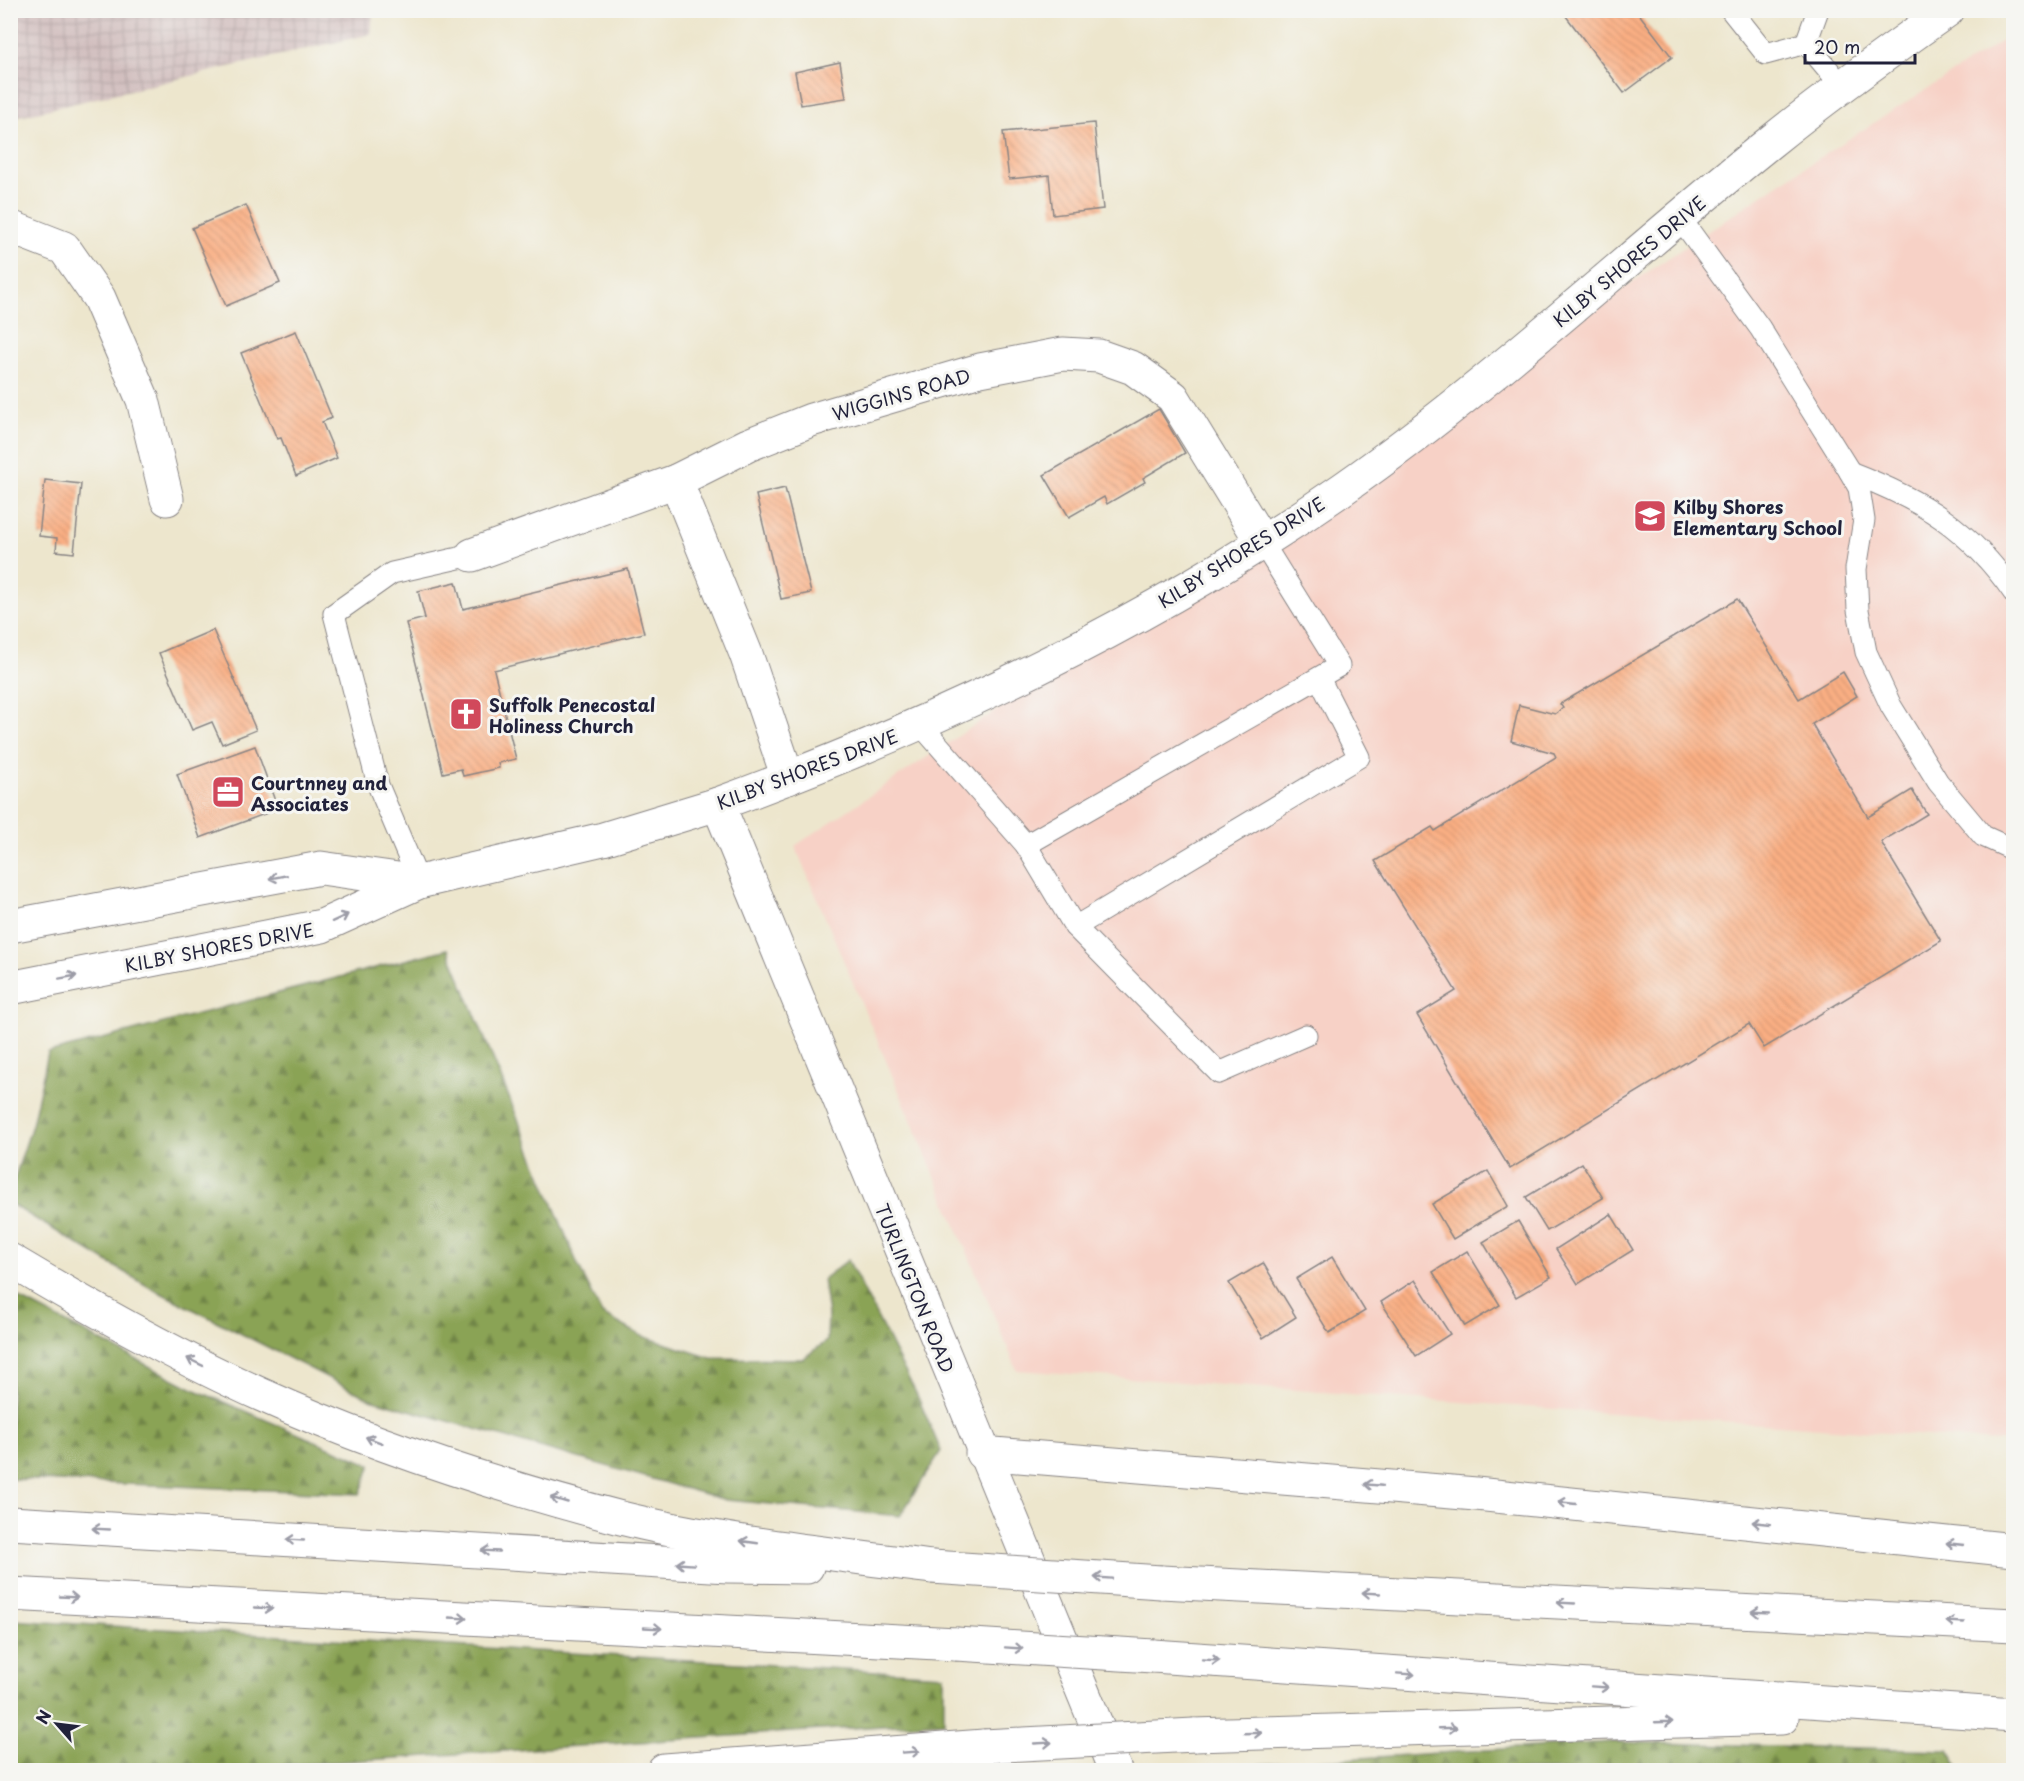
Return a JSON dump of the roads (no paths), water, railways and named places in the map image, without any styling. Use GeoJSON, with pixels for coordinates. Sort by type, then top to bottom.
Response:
{"type":"FeatureCollection","features":[{"type":"Feature","properties":{"kind":"main road","name":"KILBY SHORES DRIVE"},"geometry":{"type":"LineString","coordinates":[[10,988],[322,926],[419,882],[603,839],[718,804],[788,778],[978,699],[1148,610],[1262,543],[1345,488],[1465,398],[1770,142],[1842,86],[1948,10]]}},
{"type":"Feature","properties":{"kind":"main road"},"geometry":{"type":"LineString","coordinates":[[10,227],[63,248],[99,298],[143,400],[167,499]]}},
{"type":"Feature","properties":{"kind":"main road","name":"WIGGINS ROAD"},"geometry":{"type":"LineString","coordinates":[[472,555],[676,481],[748,445],[811,420],[980,370],[1064,354],[1099,356],[1132,368],[1173,397],[1262,543]]}},
{"type":"Feature","properties":{"kind":"main road"},"geometry":{"type":"LineString","coordinates":[[676,481],[746,654],[788,778]]}},
{"type":"Feature","properties":{"kind":"main road","name":"TURLINGTON ROAD"},"geometry":{"type":"LineString","coordinates":[[718,804],[982,1453],[1115,1770]]}},
{"type":"Feature","properties":{"kind":"main road","name":"KILBY SHORES DRIVE"},"geometry":{"type":"LineString","coordinates":[[10,926],[321,868],[419,882]]}},
{"type":"Feature","properties":{"kind":"main road"},"geometry":{"type":"LineString","coordinates":[[10,1260],[104,1316],[261,1395],[421,1457],[623,1518],[734,1539],[932,1567]]}},
{"type":"Feature","properties":{"kind":"main road"},"geometry":{"type":"LineString","coordinates":[[982,1453],[1476,1494],[2013,1550]]}},
{"type":"Feature","properties":{"kind":"main road"},"geometry":{"type":"LineString","coordinates":[[10,1523],[728,1566],[932,1567],[1161,1582],[2013,1625]]}},
{"type":"Feature","properties":{"kind":"main road"},"geometry":{"type":"LineString","coordinates":[[10,1594],[956,1644],[2013,1715]]}},
{"type":"Feature","properties":{"kind":"main road"},"geometry":{"type":"LineString","coordinates":[[664,1770],[984,1746],[1194,1735],[1978,1713]]}},
{"type":"Feature","properties":{"kind":"lane"},"geometry":{"type":"LineString","coordinates":[[1731,10],[1766,54],[1806,43]]}},
{"type":"Feature","properties":{"kind":"lane"},"geometry":{"type":"LineString","coordinates":[[1806,43],[1818,10]]}},
{"type":"Feature","properties":{"kind":"lane"},"geometry":{"type":"LineString","coordinates":[[1806,43],[1842,86]]}},
{"type":"Feature","properties":{"kind":"lane"},"geometry":{"type":"LineString","coordinates":[[1680,218],[1760,327],[1859,488],[1864,520],[1856,569],[1858,610],[1866,652],[1891,706],[1938,782],[1983,836],[2013,850]]}},
{"type":"Feature","properties":{"kind":"lane"},"geometry":{"type":"LineString","coordinates":[[1850,472],[1899,491],[1941,516],[1964,535],[1992,564],[2013,593]]}},
{"type":"Feature","properties":{"kind":"lane"},"geometry":{"type":"LineString","coordinates":[[1026,844],[1339,666],[1262,543]]}},
{"type":"Feature","properties":{"kind":"lane"},"geometry":{"type":"LineString","coordinates":[[419,882],[378,785],[334,614],[392,573],[472,555]]}},
{"type":"Feature","properties":{"kind":"lane"},"geometry":{"type":"LineString","coordinates":[[1075,927],[1359,757],[1319,678]]}},
{"type":"Feature","properties":{"kind":"lane"},"geometry":{"type":"LineString","coordinates":[[920,724],[1026,844],[1075,927],[1219,1074],[1306,1035]]}},
{"type":"Feature","properties":{"kind":"place","name":"Kilby Shores Elementary School"},"geometry":{"type":"Point","coordinates":[1650,516]}},
{"type":"Feature","properties":{"kind":"place","name":"Suffolk Penecostal Holiness Church"},"geometry":{"type":"Point","coordinates":[466,714]}},
{"type":"Feature","properties":{"kind":"place","name":"Courtnney and Associates"},"geometry":{"type":"Point","coordinates":[228,792]}}]}
